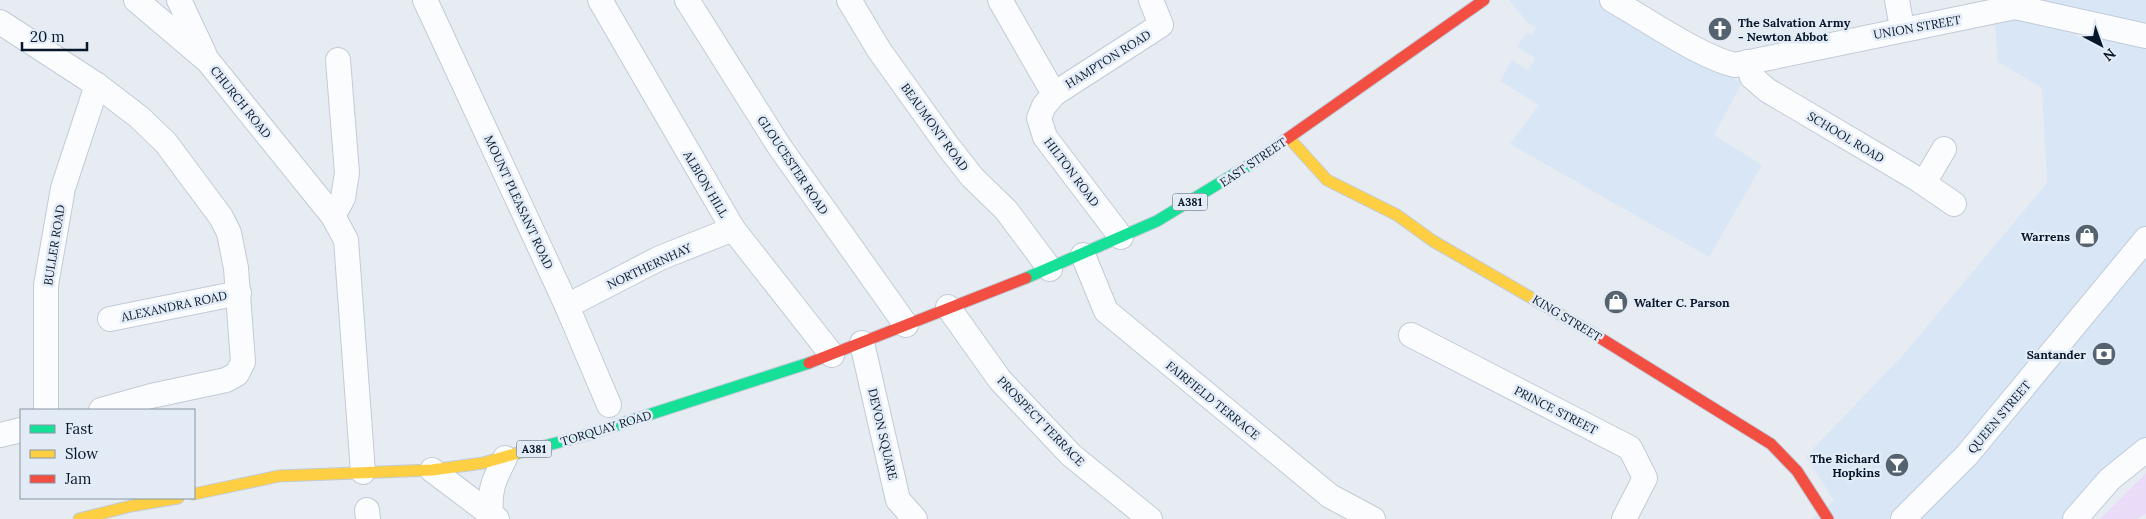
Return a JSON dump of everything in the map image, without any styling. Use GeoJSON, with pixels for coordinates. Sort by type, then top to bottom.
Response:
{"type":"FeatureCollection","features":[{"type":"Feature","properties":{"kind":"main road","name":"EAST STREET"},"geometry":{"type":"LineString","coordinates":[[862,343],[948,307],[1050,269],[1157,221],[1194,200],[1289,138],[1484,0]]}},
{"type":"Feature","properties":{"kind":"main road","name":"KING STREET"},"geometry":{"type":"LineString","coordinates":[[1289,138],[1327,180],[1397,215],[1433,241],[1544,302],[1771,444],[1797,471],[1828,519]]}},
{"type":"Feature","properties":{"kind":"main road","name":"TORQUAY ROAD"},"geometry":{"type":"LineString","coordinates":[[195,494],[279,476],[432,470],[505,458],[832,355],[862,343]]}},
{"type":"Feature","properties":{"kind":"main road"},"geometry":{"type":"LineString","coordinates":[[80,519],[131,506],[172,499]]}},
{"type":"Feature","properties":{"kind":"street","name":"CHURCH ROAD"},"geometry":{"type":"LineString","coordinates":[[136,0],[208,61],[333,216],[346,240],[363,472]]}},
{"type":"Feature","properties":{"kind":"street"},"geometry":{"type":"LineString","coordinates":[[179,0],[208,61]]}},
{"type":"Feature","properties":{"kind":"street","name":"MOUNT PLEASANT ROAD"},"geometry":{"type":"LineString","coordinates":[[425,0],[567,306],[609,405]]}},
{"type":"Feature","properties":{"kind":"street","name":"ALBION HILL"},"geometry":{"type":"LineString","coordinates":[[600,0],[733,229],[832,355]]}},
{"type":"Feature","properties":{"kind":"street","name":"GLOUCESTER ROAD"},"geometry":{"type":"LineString","coordinates":[[687,0],[779,146],[906,325]]}},
{"type":"Feature","properties":{"kind":"street","name":"BEAUMONT ROAD"},"geometry":{"type":"LineString","coordinates":[[849,0],[879,50],[946,145],[972,178],[1006,210],[1050,269]]}},
{"type":"Feature","properties":{"kind":"street"},"geometry":{"type":"LineString","coordinates":[[1000,0],[1054,94]]}},
{"type":"Feature","properties":{"kind":"street","name":"HAMPTON ROAD"},"geometry":{"type":"LineString","coordinates":[[1054,94],[1161,25],[1151,0]]}},
{"type":"Feature","properties":{"kind":"street","name":"UNION STREET"},"geometry":{"type":"LineString","coordinates":[[1612,0],[1724,62],[1735,64],[1902,28],[1969,18],[2015,7],[2146,36]]}},
{"type":"Feature","properties":{"kind":"street"},"geometry":{"type":"LineString","coordinates":[[1897,0],[1902,28]]}},
{"type":"Feature","properties":{"kind":"street"},"geometry":{"type":"LineString","coordinates":[[0,22],[97,85],[139,117],[166,143],[222,217],[229,233],[239,293],[243,362],[237,374],[226,380],[151,396],[105,409]]}},
{"type":"Feature","properties":{"kind":"street"},"geometry":{"type":"LineString","coordinates":[[333,216],[343,198],[347,173],[338,60]]}},
{"type":"Feature","properties":{"kind":"street","name":"SCHOOL ROAD"},"geometry":{"type":"LineString","coordinates":[[1747,62],[1752,77],[1767,90],[1924,183],[1954,204]]}},
{"type":"Feature","properties":{"kind":"street","name":"BULLER ROAD"},"geometry":{"type":"LineString","coordinates":[[46,409],[46,285],[64,188],[97,85]]}},
{"type":"Feature","properties":{"kind":"street","name":"HILTON ROAD"},"geometry":{"type":"LineString","coordinates":[[1054,94],[1044,106],[1039,118],[1045,137],[1121,237]]}},
{"type":"Feature","properties":{"kind":"street"},"geometry":{"type":"LineString","coordinates":[[1924,183],[1944,149]]}},
{"type":"Feature","properties":{"kind":"street","name":"NORTHERNHAY"},"geometry":{"type":"LineString","coordinates":[[567,306],[660,258],[733,229]]}},
{"type":"Feature","properties":{"kind":"street","name":"QUEEN STREET"},"geometry":{"type":"LineString","coordinates":[[1903,519],[1967,455],[2146,239]]}},
{"type":"Feature","properties":{"kind":"street","name":"FAIRFIELD TERRACE"},"geometry":{"type":"LineString","coordinates":[[1083,255],[1106,311],[1330,496],[1373,519]]}},
{"type":"Feature","properties":{"kind":"street","name":"ALEXANDRA ROAD"},"geometry":{"type":"LineString","coordinates":[[110,319],[239,293]]}},
{"type":"Feature","properties":{"kind":"street","name":"PROSPECT TERRACE"},"geometry":{"type":"LineString","coordinates":[[948,307],[1000,380],[1071,455],[1150,519]]}},
{"type":"Feature","properties":{"kind":"street","name":"PRINCE STREET"},"geometry":{"type":"LineString","coordinates":[[1411,335],[1630,448],[1645,478],[1624,519]]}},
{"type":"Feature","properties":{"kind":"street","name":"DEVON SQUARE"},"geometry":{"type":"LineString","coordinates":[[862,343],[898,500],[915,519]]}},
{"type":"Feature","properties":{"kind":"street"},"geometry":{"type":"LineString","coordinates":[[0,435],[20,430]]}},
{"type":"Feature","properties":{"kind":"street"},"geometry":{"type":"LineString","coordinates":[[2075,519],[2110,479],[2146,450]]}},
{"type":"Feature","properties":{"kind":"street"},"geometry":{"type":"LineString","coordinates":[[494,517],[490,496],[492,482],[505,458]]}},
{"type":"Feature","properties":{"kind":"street"},"geometry":{"type":"LineString","coordinates":[[432,470],[494,517]]}},
{"type":"Feature","properties":{"kind":"shaded area"},"geometry":{"type":"Polygon","coordinates":[[[1509,0],[1597,0],[1742,83],[1714,135],[1762,165],[1709,257],[1510,144],[1539,105],[1500,81],[1512,60],[1528,70],[1535,58],[1517,47],[1526,33],[1532,35],[1536,27],[1527,22],[1509,0]]]}},
{"type":"Feature","properties":{"kind":"shaded area"},"geometry":{"type":"Polygon","coordinates":[[[1993,0],[2146,0],[2146,443],[2064,519],[1812,519],[1834,501],[1806,456],[1904,354],[2047,183],[2042,88],[1998,62],[1993,0]]]}},
{"type":"Feature","properties":{"kind":"shaded area"},"geometry":{"type":"Polygon","coordinates":[[[2146,473],[2146,514],[2136,519],[2100,519],[2146,473]]]}},
{"type":"Feature","properties":{"kind":"traffic: fast"},"geometry":{"type":"LineString","coordinates":[[1026,278],[1157,221],[1254,162]]}},
{"type":"Feature","properties":{"kind":"traffic: fast"},"geometry":{"type":"LineString","coordinates":[[518,453],[586,435],[809,363]]}},
{"type":"Feature","properties":{"kind":"traffic: slow"},"geometry":{"type":"LineString","coordinates":[[1289,138],[1327,180],[1397,215],[1433,241],[1589,331]]}},
{"type":"Feature","properties":{"kind":"traffic: slow"},"geometry":{"type":"LineString","coordinates":[[195,494],[279,476],[432,470],[483,463],[518,453]]}},
{"type":"Feature","properties":{"kind":"traffic: slow"},"geometry":{"type":"LineString","coordinates":[[79,519],[131,506],[172,499]]}},
{"type":"Feature","properties":{"kind":"traffic: jam"},"geometry":{"type":"LineString","coordinates":[[1254,162],[1484,0]]}},
{"type":"Feature","properties":{"kind":"traffic: jam"},"geometry":{"type":"LineString","coordinates":[[809,363],[1026,278]]}},
{"type":"Feature","properties":{"kind":"traffic: jam"},"geometry":{"type":"LineString","coordinates":[[1589,331],[1771,444],[1797,471],[1828,519]]}},
{"type":"Feature","properties":{"kind":"place","name":"The Salvation Army - Newton Abbot"},"geometry":{"type":"Point","coordinates":[1720,29]}},
{"type":"Feature","properties":{"kind":"place","name":"Warrens"},"geometry":{"type":"Point","coordinates":[2087,236]}},
{"type":"Feature","properties":{"kind":"place","name":"Walter C. Parson"},"geometry":{"type":"Point","coordinates":[1616,302]}},
{"type":"Feature","properties":{"kind":"place","name":"Santander"},"geometry":{"type":"Point","coordinates":[2104,354]}},
{"type":"Feature","properties":{"kind":"place","name":"The Richard Hopkins"},"geometry":{"type":"Point","coordinates":[1897,465]}}]}
